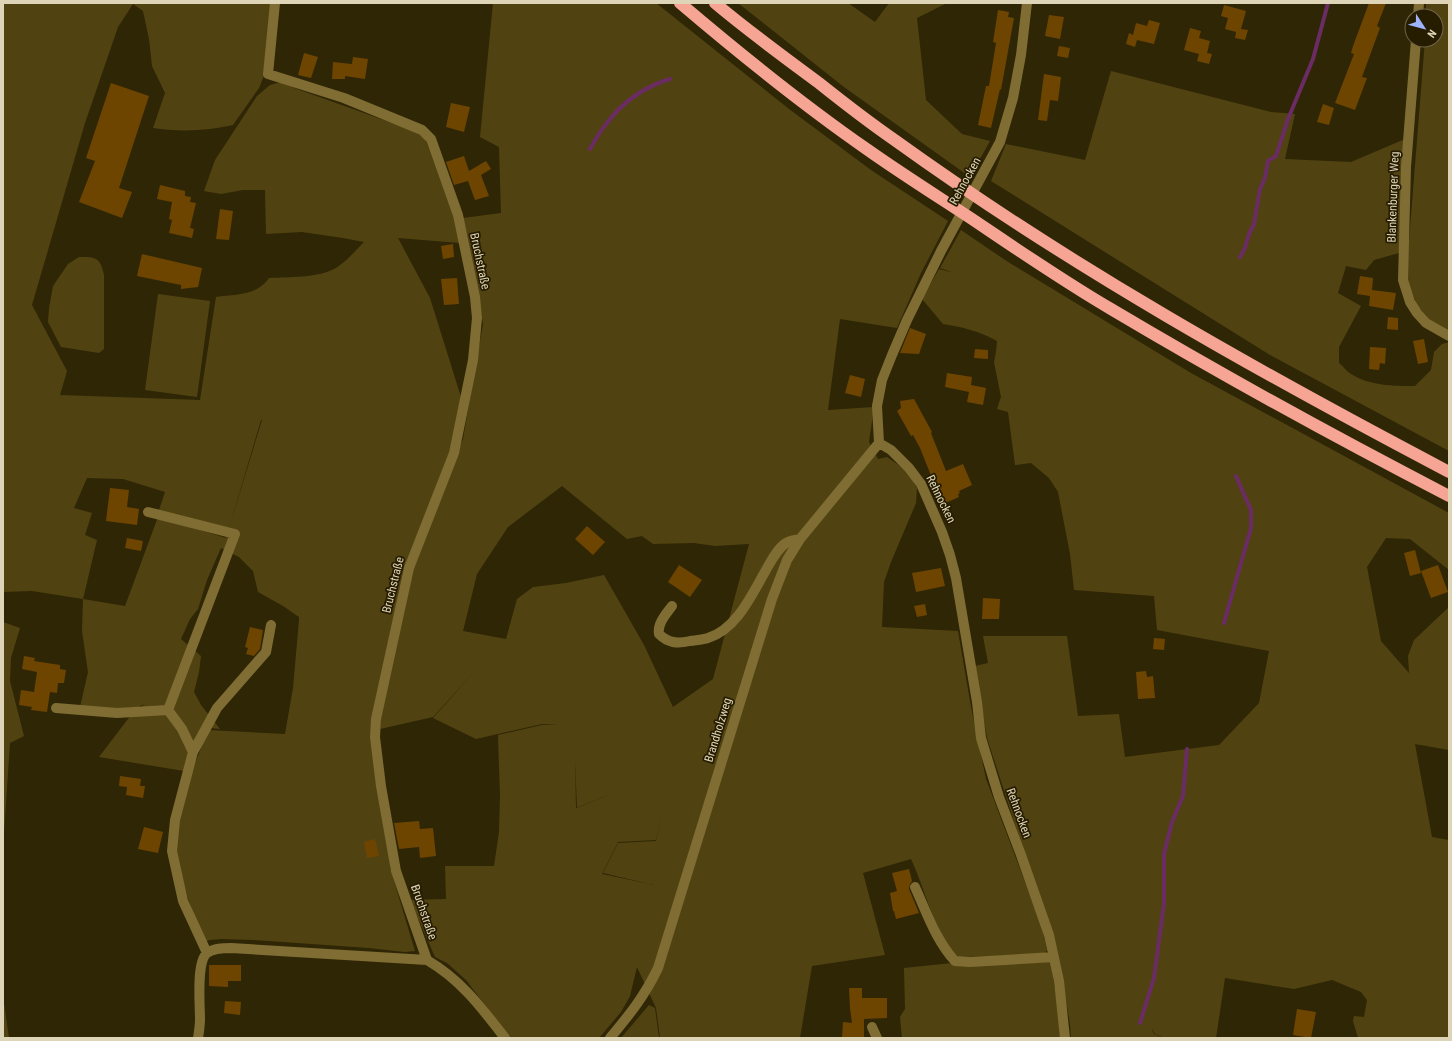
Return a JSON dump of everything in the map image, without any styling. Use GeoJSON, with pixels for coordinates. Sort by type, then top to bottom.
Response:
{"type":"FeatureCollection","features":[{"type":"Feature","properties":{"kind":"highway"},"geometry":{"type":"LineString","coordinates":[[680,3],[744,56],[866,149],[1017,250],[1109,308],[1201,361],[1293,413],[1449,496]]}},
{"type":"Feature","properties":{"kind":"highway"},"geometry":{"type":"LineString","coordinates":[[715,3],[895,141],[1022,227],[1126,292],[1215,345],[1449,472]]}},
{"type":"Feature","properties":{"kind":"street","name":"Bruchstraße"},"geometry":{"type":"LineString","coordinates":[[275,3],[268,74],[344,98],[422,130],[431,139],[458,215],[475,297],[477,318],[473,360],[454,453],[409,568],[376,719],[375,737],[381,786],[396,872],[427,960]]}},
{"type":"Feature","properties":{"kind":"street","name":"Rehnocken"},"geometry":{"type":"LineString","coordinates":[[1027,3],[1021,55],[1013,98],[1000,142],[941,252],[907,320],[882,380],[877,406],[878,443],[896,454],[921,484],[950,554],[956,578],[977,702],[981,738],[999,797],[1049,935],[1059,981],[1065,1038]]}},
{"type":"Feature","properties":{"kind":"street","name":"Blankenburger Weg"},"geometry":{"type":"LineString","coordinates":[[1415,48],[1406,167],[1402,280],[1410,302],[1417,313],[1426,323],[1449,336]]}},
{"type":"Feature","properties":{"kind":"street","name":"Brandholzweg"},"geometry":{"type":"LineString","coordinates":[[610,1038],[648,989],[658,968],[772,598],[787,560],[800,539],[878,443]]}},
{"type":"Feature","properties":{"kind":"street"},"geometry":{"type":"LineString","coordinates":[[148,512],[235,534],[168,710]]}},
{"type":"Feature","properties":{"kind":"street"},"geometry":{"type":"LineString","coordinates":[[672,606],[658,630],[659,634],[667,641],[681,643],[708,638],[717,634],[732,623],[781,547],[787,542],[800,539]]}},
{"type":"Feature","properties":{"kind":"street"},"geometry":{"type":"LineString","coordinates":[[207,953],[183,901],[172,851],[175,820],[193,752],[217,708],[266,652],[271,625]]}},
{"type":"Feature","properties":{"kind":"street"},"geometry":{"type":"LineString","coordinates":[[56,708],[117,713],[168,710]]}},
{"type":"Feature","properties":{"kind":"street"},"geometry":{"type":"LineString","coordinates":[[168,710],[182,729],[193,752]]}},
{"type":"Feature","properties":{"kind":"street"},"geometry":{"type":"LineString","coordinates":[[915,887],[936,932],[955,961],[970,962],[1054,957]]}},
{"type":"Feature","properties":{"kind":"street"},"geometry":{"type":"LineString","coordinates":[[198,1038],[202,959],[207,953],[216,949],[231,948],[427,960],[440,968],[464,987],[505,1038]]}},
{"type":"Feature","properties":{"kind":"street"},"geometry":{"type":"LineString","coordinates":[[872,1027],[877,1038]]}},
{"type":"Feature","properties":{"kind":"shaded area"},"geometry":{"type":"Polygon","coordinates":[[[3,3],[272,3],[265,73],[259,88],[233,125],[204,130],[153,128],[165,93],[152,66],[149,39],[143,11],[133,4],[118,27],[85,123],[32,305],[67,371],[60,395],[200,400],[216,297],[252,291],[264,284],[269,278],[321,274],[336,268],[351,256],[364,242],[302,232],[266,234],[265,190],[243,190],[221,194],[204,191],[215,160],[257,96],[270,85],[281,82],[417,132],[425,138],[457,225],[460,243],[398,238],[430,298],[461,397],[451,448],[404,568],[371,722],[391,871],[415,951],[405,952],[254,940],[222,939],[209,940],[205,942],[188,899],[174,851],[176,820],[191,774],[208,730],[285,734],[293,688],[299,617],[258,592],[253,571],[239,557],[221,548],[207,580],[198,609],[190,619],[181,639],[201,656],[194,692],[201,705],[220,729],[203,727],[184,771],[99,757],[131,715],[145,704],[131,710],[80,707],[88,672],[82,631],[83,599],[32,591],[3,592],[3,3]],[[261,420],[227,535],[262,420],[261,420]],[[87,478],[74,508],[92,513],[85,535],[97,540],[83,599],[125,606],[158,517],[226,537],[157,516],[165,492],[123,479],[87,478]]]}},
{"type":"Feature","properties":{"kind":"shaded area"},"geometry":{"type":"Polygon","coordinates":[[[493,3],[656,3],[789,109],[871,170],[948,221],[921,273],[897,328],[840,319],[828,410],[874,407],[869,442],[878,459],[887,457],[907,471],[917,488],[916,503],[884,582],[882,627],[958,631],[971,707],[986,779],[1042,927],[1047,950],[1044,955],[959,957],[943,937],[937,925],[911,859],[863,873],[885,955],[812,966],[800,1038],[660,1038],[656,1008],[637,967],[630,996],[621,1012],[599,1038],[510,1038],[466,980],[447,963],[435,957],[410,900],[446,899],[445,866],[494,866],[499,832],[500,796],[498,735],[542,725],[558,725],[542,724],[476,739],[433,718],[476,670],[433,717],[380,729],[383,697],[415,557],[463,439],[483,324],[469,243],[463,218],[501,213],[499,147],[480,137],[493,3]],[[562,486],[508,527],[477,574],[463,631],[506,639],[517,599],[533,587],[566,583],[604,575],[644,645],[673,707],[713,679],[749,544],[715,546],[694,543],[653,544],[642,536],[627,539],[562,486]],[[575,759],[576,808],[577,808],[575,759]],[[662,811],[656,840],[618,842],[602,874],[654,885],[603,873],[618,843],[656,841],[662,811]]]}},
{"type":"Feature","properties":{"kind":"shaded area"},"geometry":{"type":"Polygon","coordinates":[[[738,3],[848,3],[875,22],[889,3],[947,3],[917,18],[926,100],[962,134],[990,141],[970,177],[844,87],[738,3]]]}},
{"type":"Feature","properties":{"kind":"shaded area"},"geometry":{"type":"Polygon","coordinates":[[[1426,3],[1449,3],[1449,332],[1429,320],[1417,305],[1406,278],[1424,48],[1444,48],[1444,8],[1426,8],[1426,3]]]}},
{"type":"Feature","properties":{"kind":"shaded area"},"geometry":{"type":"Polygon","coordinates":[[[1111,71],[1271,112],[1295,114],[1285,159],[1351,162],[1405,139],[1399,253],[1374,260],[1366,270],[1346,266],[1338,293],[1361,306],[1339,347],[1339,363],[1351,374],[1366,381],[1390,385],[1415,386],[1431,370],[1434,352],[1442,344],[1449,342],[1449,451],[1270,355],[991,181],[1006,144],[1085,160],[1111,71]]]}},
{"type":"Feature","properties":{"kind":"shaded area"},"geometry":{"type":"Polygon","coordinates":[[[961,230],[1008,262],[1191,373],[1449,513],[1449,570],[1410,539],[1386,538],[1367,567],[1381,641],[1409,673],[1408,656],[1414,640],[1449,607],[1449,750],[1415,744],[1432,837],[1449,840],[1449,1038],[1358,1038],[1353,1021],[1354,1016],[1364,1017],[1367,1000],[1361,992],[1332,980],[1294,989],[1225,978],[1216,1038],[1164,1038],[1155,1034],[1151,1027],[1154,1034],[1163,1038],[1071,1038],[1059,960],[987,738],[975,666],[988,663],[983,636],[1067,636],[1078,716],[1119,714],[1125,757],[1219,745],[1259,703],[1269,651],[1157,630],[1154,596],[1074,590],[1070,554],[1058,492],[1049,478],[1031,463],[1015,465],[1008,412],[997,409],[1001,397],[994,362],[997,341],[970,330],[943,324],[922,299],[939,269],[954,273],[940,268],[961,230]]]}},
{"type":"Feature","properties":{"kind":"shaded area"},"geometry":{"type":"Polygon","coordinates":[[[79,257],[90,257],[99,261],[104,275],[104,349],[99,353],[61,347],[48,322],[53,286],[68,264],[79,257]]]}},
{"type":"Feature","properties":{"kind":"shaded area"},"geometry":{"type":"Polygon","coordinates":[[[158,294],[210,301],[197,397],[145,390],[158,294]]]}},
{"type":"Feature","properties":{"kind":"shaded area"},"geometry":{"type":"Polygon","coordinates":[[[3,622],[20,628],[11,658],[10,681],[24,736],[10,743],[3,847],[3,622]]]}},
{"type":"Feature","properties":{"kind":"shaded area"},"geometry":{"type":"Polygon","coordinates":[[[1051,962],[1062,1038],[902,1038],[900,1017],[905,1009],[904,968],[952,963],[1051,962]]]}},
{"type":"Feature","properties":{"kind":"shaded area"},"geometry":{"type":"Polygon","coordinates":[[[3,996],[9,1038],[3,1038],[3,996]]]}},
{"type":"Feature","properties":{"kind":"shaded area"},"geometry":{"type":"Polygon","coordinates":[[[649,1005],[655,1008],[659,1038],[621,1038],[649,1005]]]}},
{"type":"Feature","properties":{"kind":"building"},"geometry":{"type":"Polygon","coordinates":[[[1369,3],[1386,3],[1377,26],[1380,28],[1362,77],[1367,78],[1355,110],[1335,103],[1354,54],[1351,53],[1353,46],[1369,3]]]}},
{"type":"Feature","properties":{"kind":"building"},"geometry":{"type":"Polygon","coordinates":[[[1224,5],[1246,11],[1241,29],[1248,30],[1245,40],[1235,38],[1236,32],[1225,29],[1228,18],[1221,16],[1224,5]]]}},
{"type":"Feature","properties":{"kind":"building"},"geometry":{"type":"Polygon","coordinates":[[[998,10],[1009,12],[1008,17],[1014,18],[1001,90],[1000,89],[991,128],[978,125],[986,86],[989,86],[996,43],[993,42],[998,10]]]}},
{"type":"Feature","properties":{"kind":"building"},"geometry":{"type":"Polygon","coordinates":[[[1049,15],[1064,17],[1060,39],[1045,36],[1049,15]]]}},
{"type":"Feature","properties":{"kind":"building"},"geometry":{"type":"Polygon","coordinates":[[[1149,20],[1160,23],[1154,44],[1137,40],[1135,47],[1126,44],[1129,33],[1133,35],[1136,23],[1147,26],[1149,20]]]}},
{"type":"Feature","properties":{"kind":"building"},"geometry":{"type":"Polygon","coordinates":[[[1190,28],[1201,31],[1199,38],[1210,41],[1207,53],[1212,54],[1209,64],[1197,61],[1199,54],[1184,50],[1190,28]]]}},
{"type":"Feature","properties":{"kind":"building"},"geometry":{"type":"Polygon","coordinates":[[[1059,46],[1070,48],[1068,58],[1057,56],[1059,46]]]}},
{"type":"Feature","properties":{"kind":"building"},"geometry":{"type":"Polygon","coordinates":[[[304,53],[318,57],[311,78],[298,75],[304,53]]]}},
{"type":"Feature","properties":{"kind":"building"},"geometry":{"type":"Polygon","coordinates":[[[353,57],[368,59],[365,79],[345,76],[345,79],[332,79],[333,62],[352,64],[353,57]]]}},
{"type":"Feature","properties":{"kind":"building"},"geometry":{"type":"Polygon","coordinates":[[[1044,74],[1061,77],[1058,101],[1050,100],[1047,121],[1038,120],[1044,74]]]}},
{"type":"Feature","properties":{"kind":"building"},"geometry":{"type":"Polygon","coordinates":[[[111,83],[149,96],[119,188],[132,192],[122,218],[79,202],[95,161],[86,158],[111,83]]]}},
{"type":"Feature","properties":{"kind":"building"},"geometry":{"type":"Polygon","coordinates":[[[451,103],[470,107],[464,132],[446,127],[451,103]]]}},
{"type":"Feature","properties":{"kind":"building"},"geometry":{"type":"Polygon","coordinates":[[[1323,104],[1334,108],[1329,125],[1317,122],[1323,104]]]}},
{"type":"Feature","properties":{"kind":"building"},"geometry":{"type":"Polygon","coordinates":[[[464,156],[469,171],[486,161],[491,169],[481,175],[489,196],[475,200],[468,181],[454,185],[446,162],[464,156]]]}},
{"type":"Feature","properties":{"kind":"building"},"geometry":{"type":"Polygon","coordinates":[[[160,185],[185,191],[185,196],[191,197],[190,202],[196,203],[190,228],[194,229],[192,238],[169,233],[172,220],[169,219],[172,202],[157,199],[160,185]]]}},
{"type":"Feature","properties":{"kind":"building"},"geometry":{"type":"Polygon","coordinates":[[[220,209],[233,211],[229,240],[216,239],[220,209]]]}},
{"type":"Feature","properties":{"kind":"building"},"geometry":{"type":"Polygon","coordinates":[[[453,244],[454,257],[443,259],[441,246],[453,244]]]}},
{"type":"Feature","properties":{"kind":"building"},"geometry":{"type":"Polygon","coordinates":[[[142,254],[202,268],[198,287],[181,289],[181,285],[137,276],[142,254]]]}},
{"type":"Feature","properties":{"kind":"building"},"geometry":{"type":"Polygon","coordinates":[[[1360,276],[1373,278],[1372,290],[1396,293],[1393,310],[1369,306],[1370,296],[1357,294],[1360,276]]]}},
{"type":"Feature","properties":{"kind":"building"},"geometry":{"type":"Polygon","coordinates":[[[457,278],[459,304],[444,305],[441,279],[457,278]]]}},
{"type":"Feature","properties":{"kind":"building"},"geometry":{"type":"Polygon","coordinates":[[[1388,317],[1398,318],[1398,330],[1387,329],[1388,317]]]}},
{"type":"Feature","properties":{"kind":"building"},"geometry":{"type":"Polygon","coordinates":[[[910,328],[926,334],[919,354],[900,353],[910,328]]]}},
{"type":"Feature","properties":{"kind":"building"},"geometry":{"type":"Polygon","coordinates":[[[1424,339],[1428,362],[1418,364],[1413,341],[1424,339]]]}},
{"type":"Feature","properties":{"kind":"building"},"geometry":{"type":"Polygon","coordinates":[[[1370,347],[1386,348],[1385,364],[1380,363],[1379,370],[1369,369],[1370,347]]]}},
{"type":"Feature","properties":{"kind":"building"},"geometry":{"type":"Polygon","coordinates":[[[975,349],[988,350],[988,359],[974,358],[975,349]]]}},
{"type":"Feature","properties":{"kind":"building"},"geometry":{"type":"Polygon","coordinates":[[[947,373],[972,377],[971,385],[986,388],[983,405],[967,402],[969,392],[945,387],[947,373]]]}},
{"type":"Feature","properties":{"kind":"building"},"geometry":{"type":"Polygon","coordinates":[[[850,375],[865,379],[861,397],[845,393],[850,375]]]}},
{"type":"Feature","properties":{"kind":"building"},"geometry":{"type":"Polygon","coordinates":[[[914,399],[932,432],[931,433],[946,471],[963,464],[972,485],[959,491],[959,497],[941,505],[930,479],[932,478],[920,448],[913,435],[911,436],[897,411],[901,408],[900,401],[914,399]]]}},
{"type":"Feature","properties":{"kind":"building"},"geometry":{"type":"Polygon","coordinates":[[[110,488],[129,490],[127,507],[139,509],[137,525],[106,521],[110,488]]]}},
{"type":"Feature","properties":{"kind":"building"},"geometry":{"type":"Polygon","coordinates":[[[587,526],[605,542],[593,555],[575,539],[587,526]]]}},
{"type":"Feature","properties":{"kind":"building"},"geometry":{"type":"Polygon","coordinates":[[[127,538],[143,541],[141,551],[125,548],[127,538]]]}},
{"type":"Feature","properties":{"kind":"building"},"geometry":{"type":"Polygon","coordinates":[[[1415,550],[1421,573],[1410,576],[1404,553],[1415,550]]]}},
{"type":"Feature","properties":{"kind":"building"},"geometry":{"type":"Polygon","coordinates":[[[679,565],[702,580],[690,597],[668,582],[679,565]]]}},
{"type":"Feature","properties":{"kind":"building"},"geometry":{"type":"Polygon","coordinates":[[[1438,565],[1448,592],[1431,598],[1421,571],[1438,565]]]}},
{"type":"Feature","properties":{"kind":"building"},"geometry":{"type":"Polygon","coordinates":[[[941,568],[945,586],[916,592],[912,573],[941,568]]]}},
{"type":"Feature","properties":{"kind":"building"},"geometry":{"type":"Polygon","coordinates":[[[983,598],[1000,599],[999,619],[982,619],[983,598]]]}},
{"type":"Feature","properties":{"kind":"building"},"geometry":{"type":"Polygon","coordinates":[[[925,604],[927,615],[917,617],[914,606],[925,604]]]}},
{"type":"Feature","properties":{"kind":"building"},"geometry":{"type":"Polygon","coordinates":[[[250,627],[263,630],[260,649],[254,656],[246,654],[248,648],[245,647],[250,627]]]}},
{"type":"Feature","properties":{"kind":"building"},"geometry":{"type":"Polygon","coordinates":[[[1154,638],[1165,639],[1164,650],[1153,649],[1154,638]]]}},
{"type":"Feature","properties":{"kind":"building"},"geometry":{"type":"Polygon","coordinates":[[[24,656],[35,658],[34,661],[60,665],[60,669],[66,670],[64,683],[58,683],[57,693],[50,692],[47,712],[31,710],[32,707],[19,705],[21,690],[34,692],[37,672],[22,669],[24,656]]]}},
{"type":"Feature","properties":{"kind":"building"},"geometry":{"type":"Polygon","coordinates":[[[1146,671],[1147,677],[1153,676],[1155,698],[1138,699],[1136,672],[1146,671]]]}},
{"type":"Feature","properties":{"kind":"building"},"geometry":{"type":"Polygon","coordinates":[[[120,776],[141,779],[140,786],[145,786],[143,798],[126,795],[127,787],[119,786],[120,776]]]}},
{"type":"Feature","properties":{"kind":"building"},"geometry":{"type":"Polygon","coordinates":[[[419,821],[420,829],[433,828],[436,856],[420,858],[419,847],[399,849],[394,823],[419,821]]]}},
{"type":"Feature","properties":{"kind":"building"},"geometry":{"type":"Polygon","coordinates":[[[144,827],[163,832],[158,853],[138,849],[144,827]]]}},
{"type":"Feature","properties":{"kind":"building"},"geometry":{"type":"Polygon","coordinates":[[[375,839],[379,856],[367,858],[364,842],[375,839]]]}},
{"type":"Feature","properties":{"kind":"building"},"geometry":{"type":"Polygon","coordinates":[[[909,869],[912,881],[909,889],[919,913],[896,919],[890,893],[897,891],[892,873],[909,869]]]}},
{"type":"Feature","properties":{"kind":"building"},"geometry":{"type":"Polygon","coordinates":[[[209,965],[241,965],[241,981],[228,981],[228,987],[209,986],[209,965]]]}},
{"type":"Feature","properties":{"kind":"building"},"geometry":{"type":"Polygon","coordinates":[[[849,988],[862,988],[862,998],[887,998],[887,1018],[864,1019],[864,1038],[842,1038],[843,1022],[852,1023],[849,988]]]}},
{"type":"Feature","properties":{"kind":"building"},"geometry":{"type":"Polygon","coordinates":[[[225,1001],[241,1002],[240,1015],[224,1013],[225,1001]]]}},
{"type":"Feature","properties":{"kind":"building"},"geometry":{"type":"Polygon","coordinates":[[[1297,1009],[1316,1012],[1311,1038],[1293,1035],[1297,1009]]]}},
{"type":"Feature","properties":{"kind":"waterway"},"geometry":{"type":"LineString","coordinates":[[1240,257],[1254,224],[1260,189],[1265,178],[1268,161],[1276,156],[1288,119],[1313,59],[1328,3]]}},
{"type":"Feature","properties":{"kind":"waterway"},"geometry":{"type":"LineString","coordinates":[[590,149],[604,126],[620,108],[643,90],[670,79]]}},
{"type":"Feature","properties":{"kind":"waterway"},"geometry":{"type":"LineString","coordinates":[[1224,623],[1251,528],[1251,510],[1236,476]]}},
{"type":"Feature","properties":{"kind":"waterway"},"geometry":{"type":"LineString","coordinates":[[1140,1023],[1154,978],[1164,903],[1164,854],[1172,822],[1183,796],[1187,749]]}}]}
